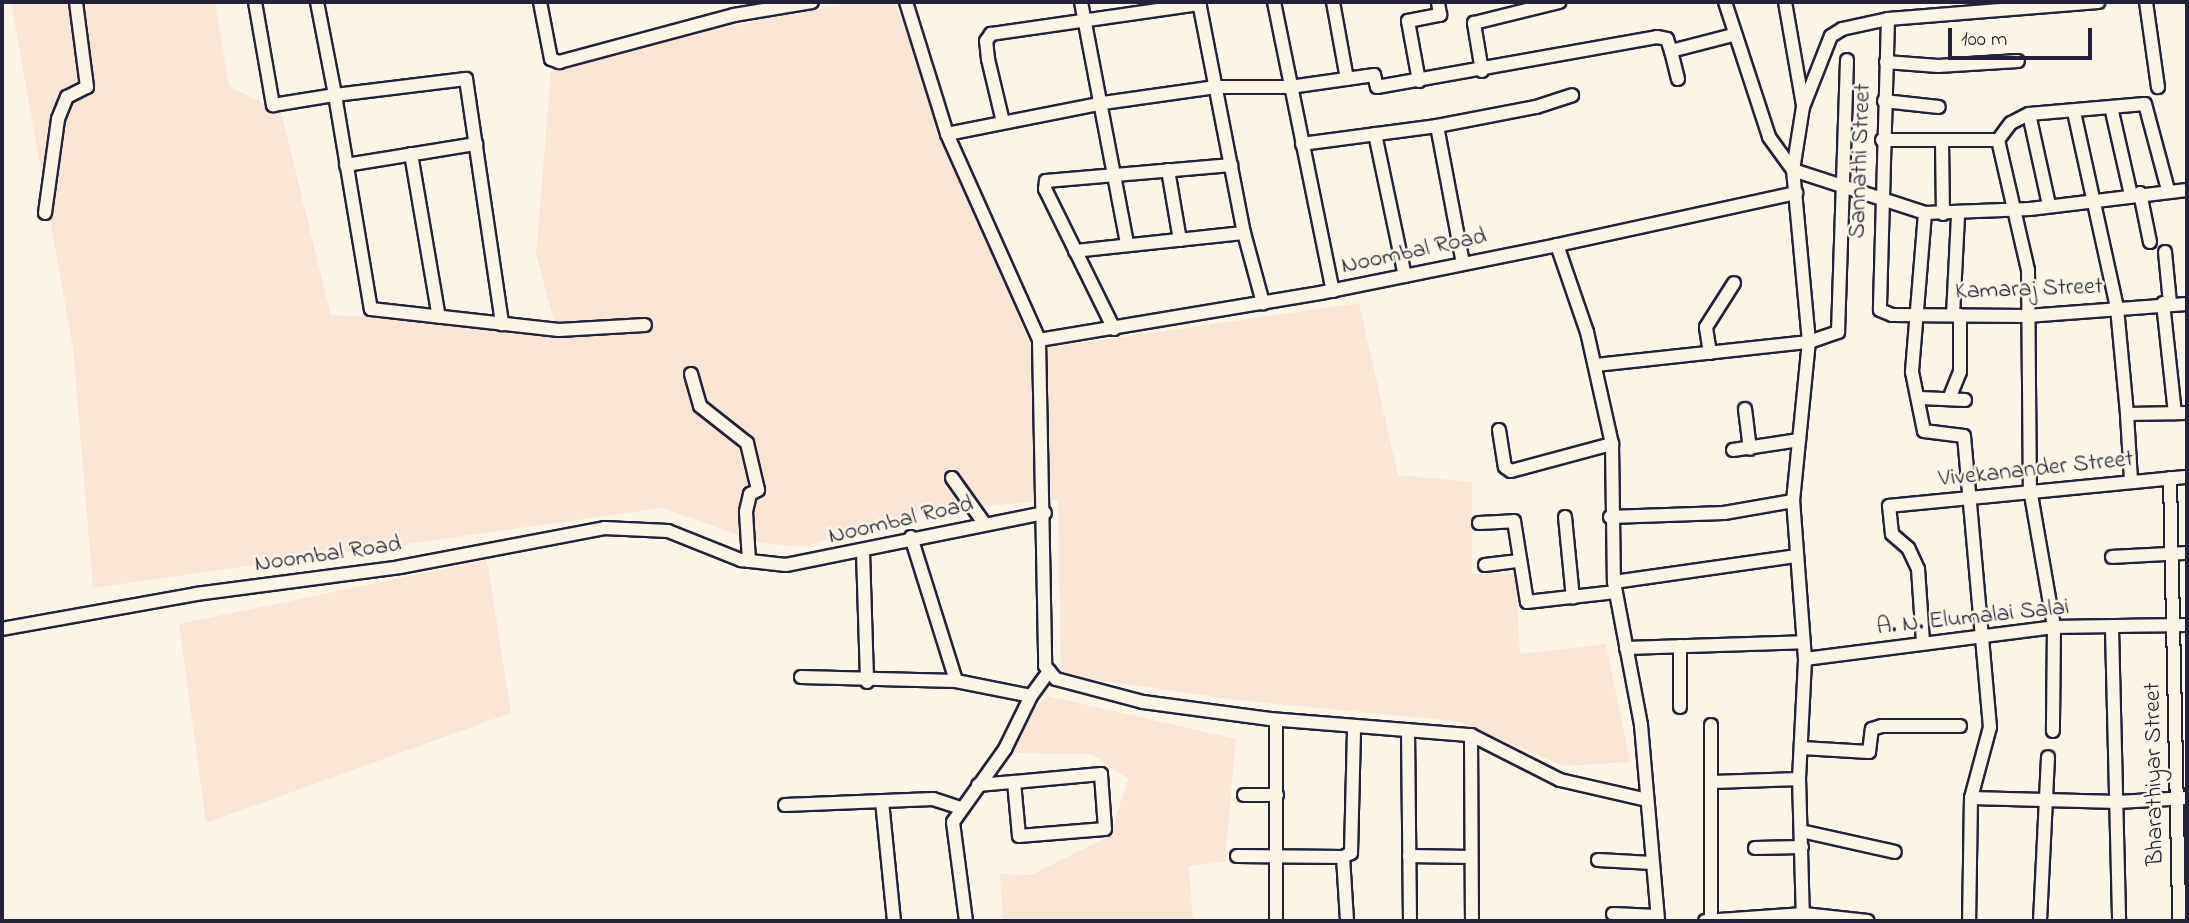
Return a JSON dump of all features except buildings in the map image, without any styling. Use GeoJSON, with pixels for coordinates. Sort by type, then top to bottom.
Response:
{"type":"FeatureCollection","features":[{"type":"Feature","properties":{"kind":"street"},"geometry":{"type":"LineString","coordinates":[[45,213],[58,118],[67,97],[87,87],[76,2]]}},
{"type":"Feature","properties":{"kind":"street"},"geometry":{"type":"LineString","coordinates":[[255,2],[273,105],[466,79],[502,324]]}},
{"type":"Feature","properties":{"kind":"street"},"geometry":{"type":"LineString","coordinates":[[317,2],[371,309],[559,330],[645,325]]}},
{"type":"Feature","properties":{"kind":"street"},"geometry":{"type":"LineString","coordinates":[[540,2],[551,59],[559,62],[734,15],[812,2]]}},
{"type":"Feature","properties":{"kind":"street"},"geometry":{"type":"LineString","coordinates":[[731,2],[734,15]]}},
{"type":"Feature","properties":{"kind":"street"},"geometry":{"type":"LineString","coordinates":[[1081,2],[1103,103],[1128,243]]}},
{"type":"Feature","properties":{"kind":"street"},"geometry":{"type":"LineString","coordinates":[[1273,2],[1333,290]]}},
{"type":"Feature","properties":{"kind":"street"},"geometry":{"type":"LineString","coordinates":[[1333,2],[1347,79]]}},
{"type":"Feature","properties":{"kind":"street"},"geometry":{"type":"LineString","coordinates":[[1419,81],[1408,21],[1440,15],[1438,2]]}},
{"type":"Feature","properties":{"kind":"street"},"geometry":{"type":"LineString","coordinates":[[1482,71],[1474,23],[1559,2]]}},
{"type":"Feature","properties":{"kind":"street"},"geometry":{"type":"LineString","coordinates":[[1725,2],[1733,35],[1769,137],[1793,170],[1841,189],[1925,213],[1958,215],[2187,190]]}},
{"type":"Feature","properties":{"kind":"street"},"geometry":{"type":"LineString","coordinates":[[1785,2],[1803,107]]}},
{"type":"Feature","properties":{"kind":"street"},"geometry":{"type":"LineString","coordinates":[[1922,2],[1924,16]]}},
{"type":"Feature","properties":{"kind":"street"},"geometry":{"type":"LineString","coordinates":[[1804,918],[1799,779],[1805,659],[1793,501],[1810,342],[1793,170],[1803,107],[1831,36],[1842,29],[1888,19],[2069,2],[2098,2]]}},
{"type":"Feature","properties":{"kind":"street"},"geometry":{"type":"LineString","coordinates":[[2146,2],[2158,87]]}},
{"type":"Feature","properties":{"kind":"street"},"geometry":{"type":"LineString","coordinates":[[912,3],[947,134],[1038,340],[1045,513],[1045,666],[1056,679],[1143,702],[1276,720],[1471,735],[1560,780],[1647,800]]}},
{"type":"Feature","properties":{"kind":"street"},"geometry":{"type":"LineString","coordinates":[[1003,122],[988,59],[986,41],[991,34],[1199,3],[1244,233],[1263,303]]}},
{"type":"Feature","properties":{"kind":"street","name":"Sannathi Street"},"geometry":{"type":"LineString","coordinates":[[1878,305],[1888,19]]}},
{"type":"Feature","properties":{"kind":"street"},"geometry":{"type":"LineString","coordinates":[[1671,51],[1733,35]]}},
{"type":"Feature","properties":{"kind":"street"},"geometry":{"type":"LineString","coordinates":[[947,134],[1103,103],[1216,88],[1290,87],[1374,75],[1377,87],[1482,71],[1657,37],[1667,39],[1678,79]]}},
{"type":"Feature","properties":{"kind":"street"},"geometry":{"type":"LineString","coordinates":[[1596,365],[1810,342],[1834,335],[1839,327],[1841,189],[1847,61]]}},
{"type":"Feature","properties":{"kind":"street"},"geometry":{"type":"LineString","coordinates":[[1886,62],[1938,66],[2018,61]]}},
{"type":"Feature","properties":{"kind":"street"},"geometry":{"type":"LineString","coordinates":[[1302,144],[1526,109],[1572,94]]}},
{"type":"Feature","properties":{"kind":"street"},"geometry":{"type":"LineString","coordinates":[[1884,100],[1939,107]]}},
{"type":"Feature","properties":{"kind":"street"},"geometry":{"type":"LineString","coordinates":[[1998,140],[2011,123],[2029,114],[2145,104],[2168,190]]}},
{"type":"Feature","properties":{"kind":"street"},"geometry":{"type":"LineString","coordinates":[[2110,107],[2150,242]]}},
{"type":"Feature","properties":{"kind":"street"},"geometry":{"type":"LineString","coordinates":[[2074,112],[2117,308],[2131,480]]}},
{"type":"Feature","properties":{"kind":"street"},"geometry":{"type":"LineString","coordinates":[[2029,114],[2049,205]]}},
{"type":"Feature","properties":{"kind":"street"},"geometry":{"type":"LineString","coordinates":[[1437,125],[1463,264]]}},
{"type":"Feature","properties":{"kind":"street"},"geometry":{"type":"LineString","coordinates":[[1375,134],[1405,276]]}},
{"type":"Feature","properties":{"kind":"street"},"geometry":{"type":"LineString","coordinates":[[1882,140],[1998,140]]}},
{"type":"Feature","properties":{"kind":"street"},"geometry":{"type":"LineString","coordinates":[[1998,140],[2028,270],[2030,489],[2054,626],[2053,731]]}},
{"type":"Feature","properties":{"kind":"street"},"geometry":{"type":"LineString","coordinates":[[1942,142],[1943,214]]}},
{"type":"Feature","properties":{"kind":"street"},"geometry":{"type":"LineString","coordinates":[[346,165],[476,144]]}},
{"type":"Feature","properties":{"kind":"street"},"geometry":{"type":"LineString","coordinates":[[411,154],[439,317]]}},
{"type":"Feature","properties":{"kind":"street"},"geometry":{"type":"LineString","coordinates":[[1114,330],[1045,189],[1046,181],[1231,165]]}},
{"type":"Feature","properties":{"kind":"street"},"geometry":{"type":"LineString","coordinates":[[1168,170],[1180,240]]}},
{"type":"Feature","properties":{"kind":"street","name":"Noombal Road"},"geometry":{"type":"LineString","coordinates":[[1038,340],[1114,330],[1405,276],[1796,192]]}},
{"type":"Feature","properties":{"kind":"street"},"geometry":{"type":"LineString","coordinates":[[1925,213],[1914,314],[1912,372],[1927,433],[1964,436],[1990,727],[1971,798],[1969,921]]}},
{"type":"Feature","properties":{"kind":"street"},"geometry":{"type":"LineString","coordinates":[[1949,399],[1960,372],[1956,315],[1958,215]]}},
{"type":"Feature","properties":{"kind":"street"},"geometry":{"type":"LineString","coordinates":[[1074,251],[1128,243],[1244,233]]}},
{"type":"Feature","properties":{"kind":"street"},"geometry":{"type":"LineString","coordinates":[[1557,245],[1596,365],[1612,444],[1610,517],[1614,587],[1641,725],[1658,918],[1613,914]]}},
{"type":"Feature","properties":{"kind":"street"},"geometry":{"type":"LineString","coordinates":[[2126,414],[2181,413],[2166,303],[2165,252]]}},
{"type":"Feature","properties":{"kind":"street"},"geometry":{"type":"LineString","coordinates":[[1710,353],[1706,327],[1734,283]]}},
{"type":"Feature","properties":{"kind":"street","name":"Kamaraj Street"},"geometry":{"type":"LineString","coordinates":[[1878,305],[1883,313],[2027,316],[2166,303],[2187,304]]}},
{"type":"Feature","properties":{"kind":"street"},"geometry":{"type":"LineString","coordinates":[[691,374],[700,406],[747,443],[758,490],[750,494],[746,512],[749,561]]}},
{"type":"Feature","properties":{"kind":"street"},"geometry":{"type":"LineString","coordinates":[[1920,398],[1965,400]]}},
{"type":"Feature","properties":{"kind":"street"},"geometry":{"type":"LineString","coordinates":[[1745,409],[1750,449]]}},
{"type":"Feature","properties":{"kind":"street"},"geometry":{"type":"LineString","coordinates":[[1499,430],[1505,467],[1511,471],[1612,444]]}},
{"type":"Feature","properties":{"kind":"street"},"geometry":{"type":"LineString","coordinates":[[1733,450],[1799,440]]}},
{"type":"Feature","properties":{"kind":"street","name":"Vivekanander Street"},"geometry":{"type":"LineString","coordinates":[[1923,642],[1918,569],[1908,548],[1892,534],[1889,506],[2030,489],[2187,477]]}},
{"type":"Feature","properties":{"kind":"street"},"geometry":{"type":"LineString","coordinates":[[952,478],[984,523]]}},
{"type":"Feature","properties":{"kind":"street","name":"Bharathiyar Street"},"geometry":{"type":"LineString","coordinates":[[2170,478],[2172,626],[2182,798],[2179,921]]}},
{"type":"Feature","properties":{"kind":"street"},"geometry":{"type":"LineString","coordinates":[[1610,517],[1724,513],[1793,501]]}},
{"type":"Feature","properties":{"kind":"street","name":"Noombal Road"},"geometry":{"type":"LineString","coordinates":[[2,629],[196,594],[400,567],[609,527],[673,532],[749,561],[792,565],[863,552],[911,537],[1045,513]]}},
{"type":"Feature","properties":{"kind":"street"},"geometry":{"type":"LineString","coordinates":[[1565,517],[1573,598]]}},
{"type":"Feature","properties":{"kind":"street"},"geometry":{"type":"LineString","coordinates":[[1479,523],[1514,521],[1527,602],[1573,598],[1614,587],[1797,555]]}},
{"type":"Feature","properties":{"kind":"street"},"geometry":{"type":"LineString","coordinates":[[911,537],[956,681]]}},
{"type":"Feature","properties":{"kind":"street"},"geometry":{"type":"LineString","coordinates":[[863,552],[867,682]]}},
{"type":"Feature","properties":{"kind":"street"},"geometry":{"type":"LineString","coordinates":[[2112,557],[2187,553]]}},
{"type":"Feature","properties":{"kind":"street"},"geometry":{"type":"LineString","coordinates":[[1485,565],[1520,561]]}},
{"type":"Feature","properties":{"kind":"street","name":"A. N. Elumalai Salai"},"geometry":{"type":"LineString","coordinates":[[1805,659],[2054,626],[2112,629],[2187,625]]}},
{"type":"Feature","properties":{"kind":"street"},"geometry":{"type":"LineString","coordinates":[[2112,629],[2119,921]]}},
{"type":"Feature","properties":{"kind":"street"},"geometry":{"type":"LineString","coordinates":[[1626,648],[1803,642]]}},
{"type":"Feature","properties":{"kind":"street"},"geometry":{"type":"LineString","coordinates":[[1680,707],[1681,646]]}},
{"type":"Feature","properties":{"kind":"street"},"geometry":{"type":"LineString","coordinates":[[966,921],[953,822],[960,808],[1005,749],[1031,696],[1049,671]]}},
{"type":"Feature","properties":{"kind":"street"},"geometry":{"type":"LineString","coordinates":[[801,677],[867,682],[956,681],[1031,696]]}},
{"type":"Feature","properties":{"kind":"street"},"geometry":{"type":"LineString","coordinates":[[1276,720],[1279,857],[1276,921]]}},
{"type":"Feature","properties":{"kind":"street"},"geometry":{"type":"LineString","coordinates":[[1711,921],[1712,724]]}},
{"type":"Feature","properties":{"kind":"street"},"geometry":{"type":"LineString","coordinates":[[1237,856],[1343,857],[1351,853],[1354,726]]}},
{"type":"Feature","properties":{"kind":"street"},"geometry":{"type":"LineString","coordinates":[[1802,748],[1870,751],[1872,729],[1882,726],[1960,726]]}},
{"type":"Feature","properties":{"kind":"street"},"geometry":{"type":"LineString","coordinates":[[1408,730],[1410,921]]}},
{"type":"Feature","properties":{"kind":"street"},"geometry":{"type":"LineString","coordinates":[[1471,735],[1472,921]]}},
{"type":"Feature","properties":{"kind":"street"},"geometry":{"type":"LineString","coordinates":[[2040,921],[2048,757]]}},
{"type":"Feature","properties":{"kind":"street"},"geometry":{"type":"LineString","coordinates":[[978,785],[1101,774],[1105,829],[1019,836]]}},
{"type":"Feature","properties":{"kind":"street"},"geometry":{"type":"LineString","coordinates":[[1713,782],[1799,779]]}},
{"type":"Feature","properties":{"kind":"street"},"geometry":{"type":"LineString","coordinates":[[1014,782],[1020,850]]}},
{"type":"Feature","properties":{"kind":"street"},"geometry":{"type":"LineString","coordinates":[[1244,794],[1277,795]]}},
{"type":"Feature","properties":{"kind":"street"},"geometry":{"type":"LineString","coordinates":[[1971,798],[2118,802],[2182,798]]}},
{"type":"Feature","properties":{"kind":"street"},"geometry":{"type":"LineString","coordinates":[[785,805],[933,799],[960,808]]}},
{"type":"Feature","properties":{"kind":"street"},"geometry":{"type":"LineString","coordinates":[[882,801],[894,921]]}},
{"type":"Feature","properties":{"kind":"street"},"geometry":{"type":"LineString","coordinates":[[1801,831],[1895,852]]}},
{"type":"Feature","properties":{"kind":"street"},"geometry":{"type":"LineString","coordinates":[[1755,848],[1802,847]]}},
{"type":"Feature","properties":{"kind":"street"},"geometry":{"type":"LineString","coordinates":[[1409,856],[1471,857]]}},
{"type":"Feature","properties":{"kind":"street"},"geometry":{"type":"LineString","coordinates":[[1343,857],[1347,921]]}},
{"type":"Feature","properties":{"kind":"street"},"geometry":{"type":"LineString","coordinates":[[1598,860],[1652,863]]}},
{"type":"Feature","properties":{"kind":"street"},"geometry":{"type":"LineString","coordinates":[[1705,921],[1804,918],[1868,921]]}},
{"type":"Feature","properties":{"kind":"shaded area"},"geometry":{"type":"Polygon","coordinates":[[[4,2],[215,2],[229,86],[281,112],[331,315],[555,325],[536,254],[551,71],[673,37],[857,2],[894,2],[1032,350],[1359,303],[1398,475],[1472,482],[1472,574],[1516,573],[1520,654],[1606,644],[1630,762],[1564,766],[1456,721],[1237,700],[1061,675],[1058,500],[932,510],[802,547],[760,543],[663,508],[93,588],[73,348],[11,3],[4,2]]]}},
{"type":"Feature","properties":{"kind":"shaded area"},"geometry":{"type":"Polygon","coordinates":[[[487,560],[511,713],[206,823],[179,624],[487,560]]]}},
{"type":"Feature","properties":{"kind":"shaded area"},"geometry":{"type":"Polygon","coordinates":[[[1048,696],[1236,739],[1225,862],[1189,866],[1193,921],[1003,921],[1000,874],[1031,875],[1110,836],[1128,779],[1092,754],[1012,753],[1007,732],[1048,696]]]}}]}
